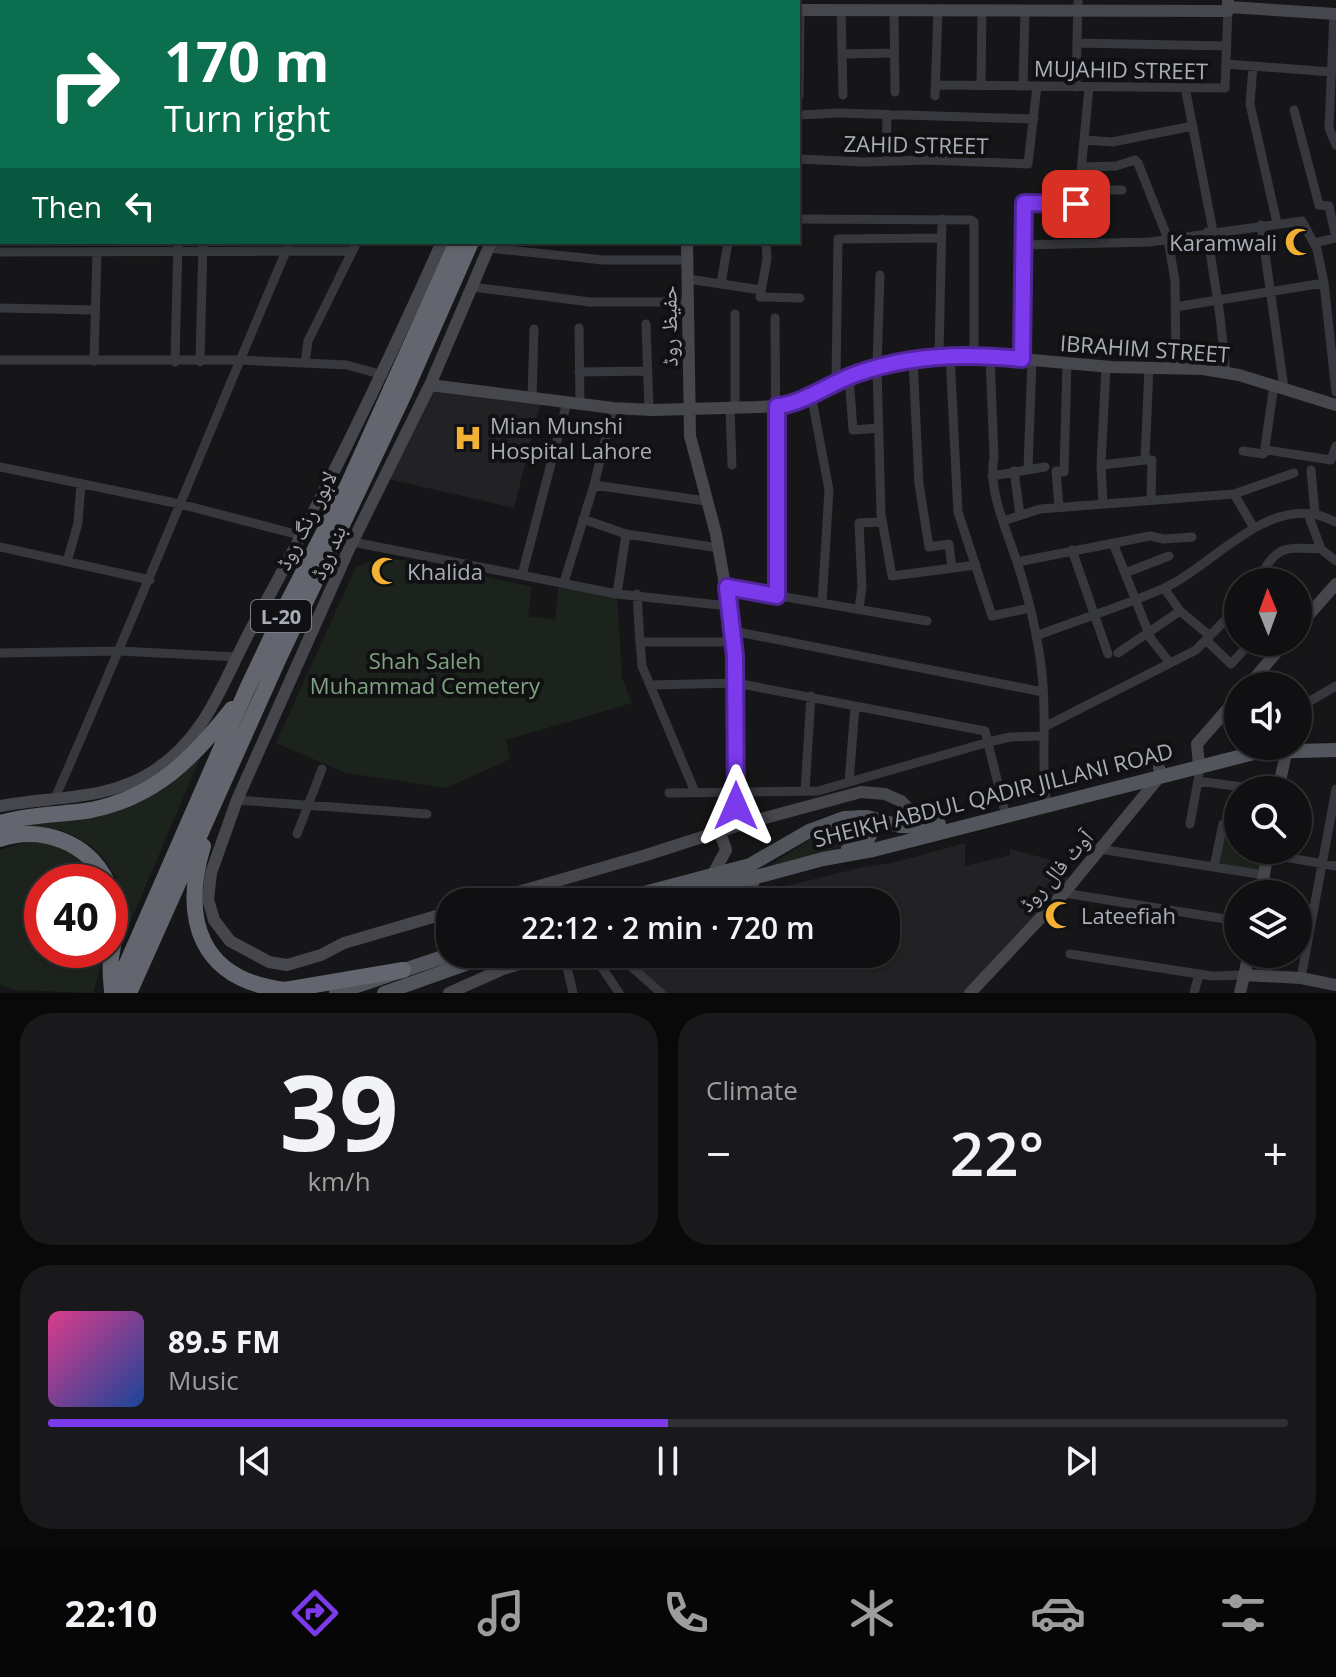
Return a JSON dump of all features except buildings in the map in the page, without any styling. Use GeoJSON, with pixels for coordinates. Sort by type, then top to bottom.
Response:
{"type":"FeatureCollection","features":[{"type":"Feature","properties":{"kind":"highway","name":"لاہور رنگ روڈ"},"geometry":{"type":"LineString","coordinates":[[113,993],[247,689],[354,473],[456,244]]}},
{"type":"Feature","properties":{"kind":"highway","name":"لاہور رنگ روڈ"},"geometry":{"type":"LineString","coordinates":[[129,993],[470,244]]}},
{"type":"Feature","properties":{"kind":"highway"},"geometry":{"type":"LineString","coordinates":[[0,823],[20,817],[93,809],[155,784],[175,772],[199,750],[247,689]]}},
{"type":"Feature","properties":{"kind":"highway"},"geometry":{"type":"LineString","coordinates":[[216,798],[197,870],[193,900],[201,937],[212,955],[227,970],[266,988],[285,990],[403,970]]}},
{"type":"Feature","properties":{"kind":"highway"},"geometry":{"type":"LineString","coordinates":[[0,839],[30,833],[59,839],[75,846],[95,864]]}},
{"type":"Feature","properties":{"kind":"highway"},"geometry":{"type":"LineString","coordinates":[[112,968],[113,993]]}},
{"type":"Feature","properties":{"kind":"main road"},"geometry":{"type":"LineString","coordinates":[[800,10],[1025,10],[1078,5],[1253,4],[1293,6],[1335,14]]}},
{"type":"Feature","properties":{"kind":"main road","name":"بند روڈ"},"geometry":{"type":"LineString","coordinates":[[0,806],[91,795],[127,786],[154,771],[184,747],[212,710],[237,657],[303,536],[383,375],[441,244]]}},
{"type":"Feature","properties":{"kind":"main road","name":"حفیظ روڈ"},"geometry":{"type":"LineString","coordinates":[[687,244],[688,410],[694,458],[719,548],[734,636],[737,826]]}},
{"type":"Feature","properties":{"kind":"main road","name":"بند روڈ"},"geometry":{"type":"LineString","coordinates":[[436,916],[344,943],[321,955],[287,965],[269,962],[230,941],[214,920],[208,899],[211,873],[237,800],[353,542],[430,385],[490,245]]}},
{"type":"Feature","properties":{"kind":"main road","name":"IBRAHIM STREET"},"geometry":{"type":"LineString","coordinates":[[430,385],[613,408],[688,410],[777,406],[793,405],[842,379],[877,367],[944,356],[990,356],[1226,373],[1336,405]]}},
{"type":"Feature","properties":{"kind":"main road"},"geometry":{"type":"LineString","coordinates":[[1312,611],[1336,584]]}},
{"type":"Feature","properties":{"kind":"main road"},"geometry":{"type":"LineString","coordinates":[[1260,672],[1273,656]]}},
{"type":"Feature","properties":{"kind":"main road"},"geometry":{"type":"LineString","coordinates":[[1199,763],[1196,749],[1200,739],[1224,712]]}},
{"type":"Feature","properties":{"kind":"main road","name":"SHEIKH ABDUL QADIR JILLANI ROAD"},"geometry":{"type":"LineString","coordinates":[[1312,744],[1336,742]]}},
{"type":"Feature","properties":{"kind":"main road","name":"SHEIKH ABDUL QADIR JILLANI ROAD"},"geometry":{"type":"LineString","coordinates":[[1312,747],[1336,750]]}},
{"type":"Feature","properties":{"kind":"main road","name":"SHEIKH ABDUL QADIR JILLANI ROAD"},"geometry":{"type":"LineString","coordinates":[[1199,763],[1224,755]]}},
{"type":"Feature","properties":{"kind":"main road","name":"SHEIKH ABDUL QADIR JILLANI ROAD"},"geometry":{"type":"LineString","coordinates":[[662,888],[750,865],[821,825],[844,818],[867,817],[889,825],[926,827],[1224,758]]}},
{"type":"Feature","properties":{"kind":"main road","name":"SHEIKH ABDUL QADIR JILLANI ROAD"},"geometry":{"type":"LineString","coordinates":[[719,888],[823,859],[873,850],[1160,772]]}},
{"type":"Feature","properties":{"kind":"main road","name":"آوٹ فال روڈ"},"geometry":{"type":"LineString","coordinates":[[970,993],[1064,893],[1160,772]]}},
{"type":"Feature","properties":{"kind":"main road"},"geometry":{"type":"LineString","coordinates":[[531,888],[861,792],[885,794],[901,801],[926,827]]}},
{"type":"Feature","properties":{"kind":"main road"},"geometry":{"type":"LineString","coordinates":[[823,859],[865,842],[871,831],[868,823],[858,817]]}},
{"type":"Feature","properties":{"kind":"main road"},"geometry":{"type":"LineString","coordinates":[[713,874],[726,850],[720,832]]}},
{"type":"Feature","properties":{"kind":"main road"},"geometry":{"type":"LineString","coordinates":[[1263,880],[1266,864]]}},
{"type":"Feature","properties":{"kind":"main road"},"geometry":{"type":"LineString","coordinates":[[750,888],[755,879]]}},
{"type":"Feature","properties":{"kind":"main road"},"geometry":{"type":"LineString","coordinates":[[304,959],[310,979]]}},
{"type":"Feature","properties":{"kind":"main road"},"geometry":{"type":"LineString","coordinates":[[336,993],[436,959]]}},
{"type":"Feature","properties":{"kind":"main road"},"geometry":{"type":"LineString","coordinates":[[384,993],[455,968]]}},
{"type":"Feature","properties":{"kind":"main road"},"geometry":{"type":"LineString","coordinates":[[449,993],[506,968]]}},
{"type":"Feature","properties":{"kind":"main road"},"geometry":{"type":"LineString","coordinates":[[1240,993],[1246,968]]}},
{"type":"Feature","properties":{"kind":"main road"},"geometry":{"type":"LineString","coordinates":[[1245,975],[1301,978],[1333,988]]}},
{"type":"Feature","properties":{"kind":"street"},"geometry":{"type":"LineString","coordinates":[[1076,87],[1078,5]]}},
{"type":"Feature","properties":{"kind":"street","name":"MUJAHID STREET"},"geometry":{"type":"LineString","coordinates":[[936,85],[1225,88],[1228,6]]}},
{"type":"Feature","properties":{"kind":"street"},"geometry":{"type":"LineString","coordinates":[[894,9],[895,92]]}},
{"type":"Feature","properties":{"kind":"street"},"geometry":{"type":"LineString","coordinates":[[935,96],[938,9]]}},
{"type":"Feature","properties":{"kind":"street"},"geometry":{"type":"LineString","coordinates":[[841,10],[843,95]]}},
{"type":"Feature","properties":{"kind":"street"},"geometry":{"type":"LineString","coordinates":[[981,85],[982,10]]}},
{"type":"Feature","properties":{"kind":"street"},"geometry":{"type":"LineString","coordinates":[[1023,86],[1025,10]]}},
{"type":"Feature","properties":{"kind":"street"},"geometry":{"type":"LineString","coordinates":[[1335,14],[1329,128],[1336,145]]}},
{"type":"Feature","properties":{"kind":"street"},"geometry":{"type":"LineString","coordinates":[[1077,43],[1226,46]]}},
{"type":"Feature","properties":{"kind":"street"},"geometry":{"type":"LineString","coordinates":[[842,54],[894,53]]}},
{"type":"Feature","properties":{"kind":"street"},"geometry":{"type":"LineString","coordinates":[[1226,64],[1332,72]]}},
{"type":"Feature","properties":{"kind":"street"},"geometry":{"type":"LineString","coordinates":[[1253,66],[1250,104],[1277,223]]}},
{"type":"Feature","properties":{"kind":"street"},"geometry":{"type":"LineString","coordinates":[[800,115],[887,114],[1034,119],[1037,86]]}},
{"type":"Feature","properties":{"kind":"street"},"geometry":{"type":"LineString","coordinates":[[1028,468],[1024,203],[1078,203],[1089,87]]}},
{"type":"Feature","properties":{"kind":"street"},"geometry":{"type":"LineString","coordinates":[[1185,87],[1210,232],[1226,373]]}},
{"type":"Feature","properties":{"kind":"street"},"geometry":{"type":"LineString","coordinates":[[1294,110],[1319,205],[1329,206],[1334,217],[1336,238],[1314,243]]}},
{"type":"Feature","properties":{"kind":"street"},"geometry":{"type":"LineString","coordinates":[[886,161],[887,114]]}},
{"type":"Feature","properties":{"kind":"street","name":"ZAHID STREET"},"geometry":{"type":"LineString","coordinates":[[800,159],[927,160],[1024,165],[1030,161],[1034,119]]}},
{"type":"Feature","properties":{"kind":"street"},"geometry":{"type":"LineString","coordinates":[[1085,140],[1112,142],[1193,126]]}},
{"type":"Feature","properties":{"kind":"street"},"geometry":{"type":"LineString","coordinates":[[1082,167],[1116,166],[1135,160],[1168,239],[1175,281],[1176,367]]}},
{"type":"Feature","properties":{"kind":"street"},"geometry":{"type":"LineString","coordinates":[[1080,190],[1122,190]]}},
{"type":"Feature","properties":{"kind":"street"},"geometry":{"type":"LineString","coordinates":[[800,219],[942,219],[974,222],[974,356]]}},
{"type":"Feature","properties":{"kind":"street"},"geometry":{"type":"LineString","coordinates":[[942,219],[944,356],[958,512],[992,616],[1030,608]]}},
{"type":"Feature","properties":{"kind":"street"},"geometry":{"type":"LineString","coordinates":[[1023,245],[1150,242],[1302,221],[1314,243],[1324,283],[1336,392]]}},
{"type":"Feature","properties":{"kind":"street"},"geometry":{"type":"LineString","coordinates":[[1261,225],[1272,292],[1279,386],[1265,447],[1267,450]]}},
{"type":"Feature","properties":{"kind":"street"},"geometry":{"type":"LineString","coordinates":[[879,428],[853,430],[842,379],[838,239],[941,238]]}},
{"type":"Feature","properties":{"kind":"street"},"geometry":{"type":"LineString","coordinates":[[721,284],[728,244]]}},
{"type":"Feature","properties":{"kind":"street"},"geometry":{"type":"LineString","coordinates":[[766,244],[761,298],[800,298]]}},
{"type":"Feature","properties":{"kind":"street"},"geometry":{"type":"LineString","coordinates":[[490,245],[603,260],[687,260]]}},
{"type":"Feature","properties":{"kind":"street"},"geometry":{"type":"LineString","coordinates":[[0,252],[28,247],[73,247],[97,252],[177,246],[355,246],[308,341],[305,363]]}},
{"type":"Feature","properties":{"kind":"street"},"geometry":{"type":"LineString","coordinates":[[175,362],[177,246]]}},
{"type":"Feature","properties":{"kind":"street"},"geometry":{"type":"LineString","coordinates":[[200,362],[202,246]]}},
{"type":"Feature","properties":{"kind":"street"},"geometry":{"type":"LineString","coordinates":[[55,798],[289,246]]}},
{"type":"Feature","properties":{"kind":"street"},"geometry":{"type":"LineString","coordinates":[[94,361],[97,252]]}},
{"type":"Feature","properties":{"kind":"street"},"geometry":{"type":"LineString","coordinates":[[880,275],[877,367],[882,522],[892,576],[976,565]]}},
{"type":"Feature","properties":{"kind":"street"},"geometry":{"type":"LineString","coordinates":[[688,279],[761,290]]}},
{"type":"Feature","properties":{"kind":"street"},"geometry":{"type":"LineString","coordinates":[[1175,307],[1324,283]]}},
{"type":"Feature","properties":{"kind":"street"},"geometry":{"type":"LineString","coordinates":[[472,287],[590,302],[688,302]]}},
{"type":"Feature","properties":{"kind":"street"},"geometry":{"type":"LineString","coordinates":[[0,308],[94,310]]}},
{"type":"Feature","properties":{"kind":"street"},"geometry":{"type":"LineString","coordinates":[[732,465],[735,314]]}},
{"type":"Feature","properties":{"kind":"street"},"geometry":{"type":"LineString","coordinates":[[775,318],[777,596]]}},
{"type":"Feature","properties":{"kind":"street"},"geometry":{"type":"LineString","coordinates":[[646,324],[649,410]]}},
{"type":"Feature","properties":{"kind":"street"},"geometry":{"type":"LineString","coordinates":[[522,575],[574,403],[579,372],[579,328]]}},
{"type":"Feature","properties":{"kind":"street"},"geometry":{"type":"LineString","coordinates":[[532,399],[534,329]]}},
{"type":"Feature","properties":{"kind":"street"},"geometry":{"type":"LineString","coordinates":[[990,356],[992,476],[1036,636],[1043,692],[1046,798]]}},
{"type":"Feature","properties":{"kind":"street"},"geometry":{"type":"LineString","coordinates":[[0,360],[240,360],[347,365],[383,375]]}},
{"type":"Feature","properties":{"kind":"street"},"geometry":{"type":"LineString","coordinates":[[913,360],[919,484],[929,547],[949,544],[952,568]]}},
{"type":"Feature","properties":{"kind":"street"},"geometry":{"type":"LineString","coordinates":[[1059,507],[1056,471],[1064,472],[1067,363]]}},
{"type":"Feature","properties":{"kind":"street"},"geometry":{"type":"LineString","coordinates":[[1103,504],[1101,465],[1106,366]]}},
{"type":"Feature","properties":{"kind":"street"},"geometry":{"type":"LineString","coordinates":[[1145,460],[1149,367]]}},
{"type":"Feature","properties":{"kind":"street"},"geometry":{"type":"LineString","coordinates":[[579,372],[648,371]]}},
{"type":"Feature","properties":{"kind":"street"},"geometry":{"type":"LineString","coordinates":[[811,394],[829,490],[822,603]]}},
{"type":"Feature","properties":{"kind":"street"},"geometry":{"type":"LineString","coordinates":[[564,582],[594,485],[613,408]]}},
{"type":"Feature","properties":{"kind":"street"},"geometry":{"type":"LineString","coordinates":[[1267,450],[1331,460],[1336,446]]}},
{"type":"Feature","properties":{"kind":"street"},"geometry":{"type":"LineString","coordinates":[[1243,451],[1263,454],[1267,450]]}},
{"type":"Feature","properties":{"kind":"street"},"geometry":{"type":"LineString","coordinates":[[1101,465],[1152,460],[1151,500]]}},
{"type":"Feature","properties":{"kind":"street"},"geometry":{"type":"LineString","coordinates":[[0,467],[180,504],[303,536]]}},
{"type":"Feature","properties":{"kind":"street"},"geometry":{"type":"LineString","coordinates":[[992,476],[1045,467]]}},
{"type":"Feature","properties":{"kind":"street"},"geometry":{"type":"LineString","coordinates":[[1311,470],[1312,514],[1321,549],[1336,561]]}},
{"type":"Feature","properties":{"kind":"street"},"geometry":{"type":"LineString","coordinates":[[1014,471],[1020,515]]}},
{"type":"Feature","properties":{"kind":"street"},"geometry":{"type":"LineString","coordinates":[[1003,521],[1040,509],[1234,494],[1294,473]]}},
{"type":"Feature","properties":{"kind":"street"},"geometry":{"type":"LineString","coordinates":[[67,562],[78,523],[81,483]]}},
{"type":"Feature","properties":{"kind":"street"},"geometry":{"type":"LineString","coordinates":[[594,485],[706,501]]}},
{"type":"Feature","properties":{"kind":"street"},"geometry":{"type":"LineString","coordinates":[[1234,494],[1254,528]]}},
{"type":"Feature","properties":{"kind":"street"},"geometry":{"type":"LineString","coordinates":[[1036,636],[1164,588],[1254,528],[1276,519],[1312,514],[1336,522]]}},
{"type":"Feature","properties":{"kind":"street"},"geometry":{"type":"LineString","coordinates":[[583,519],[626,534],[719,548]]}},
{"type":"Feature","properties":{"kind":"street"},"geometry":{"type":"LineString","coordinates":[[859,609],[862,587],[859,523],[882,522]]}},
{"type":"Feature","properties":{"kind":"street"},"geometry":{"type":"LineString","coordinates":[[617,594],[626,534]]}},
{"type":"Feature","properties":{"kind":"street"},"geometry":{"type":"LineString","coordinates":[[1017,562],[1150,536],[1164,539],[1192,537]]}},
{"type":"Feature","properties":{"kind":"street"},"geometry":{"type":"LineString","coordinates":[[353,542],[617,594],[729,606]]}},
{"type":"Feature","properties":{"kind":"street"},"geometry":{"type":"LineString","coordinates":[[1113,543],[1149,634],[1170,663]]}},
{"type":"Feature","properties":{"kind":"street"},"geometry":{"type":"LineString","coordinates":[[0,547],[150,580]]}},
{"type":"Feature","properties":{"kind":"street"},"geometry":{"type":"LineString","coordinates":[[1265,568],[1272,557],[1287,548],[1321,549]]}},
{"type":"Feature","properties":{"kind":"street"},"geometry":{"type":"LineString","coordinates":[[1072,550],[1113,653],[1149,634],[1180,611]]}},
{"type":"Feature","properties":{"kind":"street"},"geometry":{"type":"LineString","coordinates":[[1125,573],[1169,556]]}},
{"type":"Feature","properties":{"kind":"street"},"geometry":{"type":"LineString","coordinates":[[727,587],[927,621]]}},
{"type":"Feature","properties":{"kind":"street"},"geometry":{"type":"LineString","coordinates":[[1164,588],[1180,611],[1231,664],[1238,656]]}},
{"type":"Feature","properties":{"kind":"street"},"geometry":{"type":"LineString","coordinates":[[637,594],[642,666],[695,792]]}},
{"type":"Feature","properties":{"kind":"street"},"geometry":{"type":"LineString","coordinates":[[1326,595],[1336,605]]}},
{"type":"Feature","properties":{"kind":"street"},"geometry":{"type":"LineString","coordinates":[[669,793],[818,791],[989,742],[1044,731],[1196,650],[1224,621]]}},
{"type":"Feature","properties":{"kind":"street"},"geometry":{"type":"LineString","coordinates":[[640,642],[734,636],[1043,692]]}},
{"type":"Feature","properties":{"kind":"street"},"geometry":{"type":"LineString","coordinates":[[0,653],[119,651],[237,657]]}},
{"type":"Feature","properties":{"kind":"street"},"geometry":{"type":"LineString","coordinates":[[651,685],[736,683],[985,731],[1004,808]]}},
{"type":"Feature","properties":{"kind":"street"},"geometry":{"type":"LineString","coordinates":[[1312,700],[1336,686]]}},
{"type":"Feature","properties":{"kind":"street"},"geometry":{"type":"LineString","coordinates":[[805,791],[811,696]]}},
{"type":"Feature","properties":{"kind":"street"},"geometry":{"type":"LineString","coordinates":[[849,782],[855,707]]}},
{"type":"Feature","properties":{"kind":"street"},"geometry":{"type":"LineString","coordinates":[[1190,824],[1199,763]]}},
{"type":"Feature","properties":{"kind":"street"},"geometry":{"type":"LineString","coordinates":[[297,834],[322,769]]}},
{"type":"Feature","properties":{"kind":"street"},"geometry":{"type":"LineString","coordinates":[[1198,781],[1224,785]]}},
{"type":"Feature","properties":{"kind":"street"},"geometry":{"type":"LineString","coordinates":[[1301,978],[1336,789]]}},
{"type":"Feature","properties":{"kind":"street"},"geometry":{"type":"LineString","coordinates":[[237,800],[427,814]]}},
{"type":"Feature","properties":{"kind":"street"},"geometry":{"type":"LineString","coordinates":[[1214,867],[1224,824]]}},
{"type":"Feature","properties":{"kind":"street"},"geometry":{"type":"LineString","coordinates":[[1100,849],[1264,875]]}},
{"type":"Feature","properties":{"kind":"street"},"geometry":{"type":"LineString","coordinates":[[1312,862],[1336,866]]}},
{"type":"Feature","properties":{"kind":"street"},"geometry":{"type":"LineString","coordinates":[[1064,893],[1224,919]]}},
{"type":"Feature","properties":{"kind":"street"},"geometry":{"type":"LineString","coordinates":[[1070,954],[1199,974],[1245,975]]}},
{"type":"Feature","properties":{"kind":"street"},"geometry":{"type":"LineString","coordinates":[[567,968],[573,993]]}},
{"type":"Feature","properties":{"kind":"street"},"geometry":{"type":"LineString","coordinates":[[602,968],[619,993]]}},
{"type":"Feature","properties":{"kind":"street"},"geometry":{"type":"LineString","coordinates":[[633,968],[661,993]]}},
{"type":"Feature","properties":{"kind":"street"},"geometry":{"type":"LineString","coordinates":[[1194,993],[1199,974]]}},
{"type":"Feature","properties":{"kind":"shaded area","name":"Mian Munshi Hospital Lahore"},"geometry":{"type":"Polygon","coordinates":[[[429,383],[542,397],[514,508],[384,478],[429,383]]]}},
{"type":"Feature","properties":{"kind":"shaded area"},"geometry":{"type":"Polygon","coordinates":[[[965,843],[965,866],[1010,855],[1010,849],[1048,859],[1073,882],[972,993],[661,993],[633,968],[900,968],[900,888],[778,888],[965,843]]]}},
{"type":"Feature","properties":{"kind":"green space","name":"Shah Saleh Muhammad Cemetery"},"geometry":{"type":"Polygon","coordinates":[[[386,560],[413,560],[532,587],[528,616],[555,620],[559,583],[617,594],[622,678],[632,703],[506,740],[510,759],[446,788],[346,773],[276,743],[356,567],[386,560]]]}},
{"type":"Feature","properties":{"kind":"green space"},"geometry":{"type":"Polygon","coordinates":[[[201,756],[128,928],[128,864],[107,864],[93,848],[65,832],[15,826],[69,820],[116,810],[159,791],[201,756]]]}},
{"type":"Feature","properties":{"kind":"green space"},"geometry":{"type":"Polygon","coordinates":[[[844,824],[861,825],[866,831],[856,842],[737,877],[771,865],[820,833],[844,824]]]}},
{"type":"Feature","properties":{"kind":"green space"},"geometry":{"type":"Polygon","coordinates":[[[1223,824],[1224,864],[1266,864],[1264,875],[1214,867],[1223,824]]]}},
{"type":"Feature","properties":{"kind":"green space"},"geometry":{"type":"Polygon","coordinates":[[[33,840],[70,849],[85,864],[24,864],[24,968],[101,968],[93,993],[16,990],[0,985],[0,850],[33,840]]]}},
{"type":"Feature","properties":{"kind":"place","name":"Karamwali"},"geometry":{"type":"Point","coordinates":[1299,242]}},
{"type":"Feature","properties":{"kind":"place","name":"Mian Munshi Hospital Lahore"},"geometry":{"type":"Point","coordinates":[468,438]}},
{"type":"Feature","properties":{"kind":"place","name":"Khalida"},"geometry":{"type":"Point","coordinates":[385,571]}},
{"type":"Feature","properties":{"kind":"place","name":"Lateefiah"},"geometry":{"type":"Point","coordinates":[1059,915]}},
{"type":"Feature","properties":{"kind":"route"},"geometry":{"type":"LineString","coordinates":[[736,806],[735,656],[727,587],[777,596],[777,406],[793,405],[821,388],[854,374],[939,355],[1022,359],[1024,203],[1076,204]]}}]}
